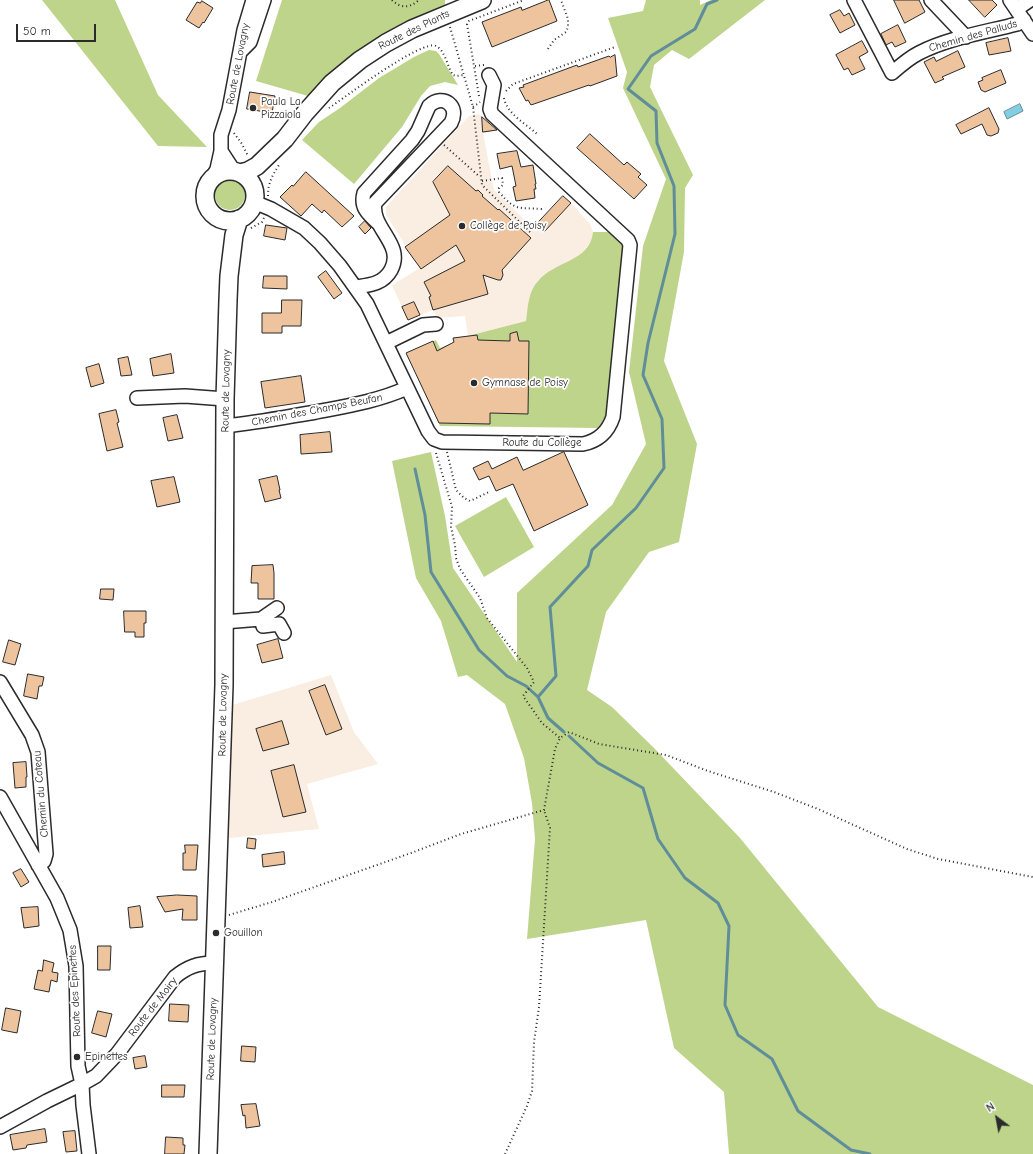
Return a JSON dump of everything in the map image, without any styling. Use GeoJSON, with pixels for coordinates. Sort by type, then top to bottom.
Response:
{"type":"FeatureCollection","features":[{"type":"Feature","properties":{"kind":"main road","name":"Route des Plants"},"geometry":{"type":"LineString","coordinates":[[258,199],[263,172],[279,153],[285,138],[305,113],[345,71],[392,39],[424,23],[482,0]]}},
{"type":"Feature","properties":{"kind":"main road"},"geometry":{"type":"LineString","coordinates":[[237,172],[250,181],[258,199],[249,211],[245,224],[217,217],[209,210],[205,198],[206,189],[211,180],[221,172],[237,172],[248,172],[263,172]]}},
{"type":"Feature","properties":{"kind":"main road","name":"Route de Lovagny"},"geometry":{"type":"LineString","coordinates":[[217,217],[222,226],[225,240],[229,276]]}},
{"type":"Feature","properties":{"kind":"main road","name":"Route de Lovagny"},"geometry":{"type":"LineString","coordinates":[[208,1154],[224,684],[225,399],[229,276],[234,235],[245,224]]}},
{"type":"Feature","properties":{"kind":"street","name":"Route de Lovagny"},"geometry":{"type":"LineString","coordinates":[[211,180],[217,169],[221,151],[220,140],[229,110],[246,20],[253,0]]}},
{"type":"Feature","properties":{"kind":"street"},"geometry":{"type":"LineString","coordinates":[[240,52],[250,42],[264,0]]}},
{"type":"Feature","properties":{"kind":"street","name":"Chemin des Palluds"},"geometry":{"type":"LineString","coordinates":[[854,0],[892,73],[907,60],[920,52],[939,44],[1017,24],[1017,10],[1030,0]]}},
{"type":"Feature","properties":{"kind":"street"},"geometry":{"type":"LineString","coordinates":[[931,0],[966,37]]}},
{"type":"Feature","properties":{"kind":"street"},"geometry":{"type":"LineString","coordinates":[[1017,10],[1033,34]]}},
{"type":"Feature","properties":{"kind":"street","name":"Route du Collège"},"geometry":{"type":"LineString","coordinates":[[440,441],[582,444],[594,440],[605,433],[611,423],[614,411],[630,248],[629,242],[492,114],[490,109],[494,85],[489,75]]}},
{"type":"Feature","properties":{"kind":"street"},"geometry":{"type":"LineString","coordinates":[[356,287],[371,285],[382,280],[386,277],[392,267],[394,254],[393,248],[378,223],[374,210],[375,203],[452,123],[454,115],[450,104],[441,100],[429,106],[418,131],[412,140],[364,193],[363,206],[368,214],[378,223]]}},
{"type":"Feature","properties":{"kind":"street"},"geometry":{"type":"LineString","coordinates":[[221,151],[237,172]]}},
{"type":"Feature","properties":{"kind":"street"},"geometry":{"type":"LineString","coordinates":[[258,199],[311,234],[329,253],[356,287],[367,304],[428,431],[432,437],[440,441]]}},
{"type":"Feature","properties":{"kind":"street"},"geometry":{"type":"LineString","coordinates":[[386,343],[423,325],[436,324]]}},
{"type":"Feature","properties":{"kind":"street","name":"Chemin des Champs Beufan"},"geometry":{"type":"LineString","coordinates":[[225,426],[254,423],[363,403],[388,396],[408,388]]}},
{"type":"Feature","properties":{"kind":"street"},"geometry":{"type":"LineString","coordinates":[[137,398],[185,396],[225,399]]}},
{"type":"Feature","properties":{"kind":"street"},"geometry":{"type":"LineString","coordinates":[[224,622],[261,619],[277,608]]}},
{"type":"Feature","properties":{"kind":"street"},"geometry":{"type":"LineString","coordinates":[[261,619],[263,626],[280,624],[284,634]]}},
{"type":"Feature","properties":{"kind":"street","name":"Chemin du Coteau"},"geometry":{"type":"LineString","coordinates":[[0,682],[32,735],[40,758],[46,854],[44,861],[38,864]]}},
{"type":"Feature","properties":{"kind":"street","name":"Route des Epinettes"},"geometry":{"type":"LineString","coordinates":[[0,797],[62,908],[73,942],[76,966],[78,1066],[82,1084],[89,1154]]}},
{"type":"Feature","properties":{"kind":"street","name":"Route de Moiry"},"geometry":{"type":"LineString","coordinates":[[0,1127],[96,1076],[109,1064],[175,977],[193,966],[214,963]]}},
{"type":"Feature","properties":{"kind":"path"},"geometry":{"type":"LineString","coordinates":[[392,0],[398,5],[406,6],[412,5],[419,0]]}},
{"type":"Feature","properties":{"kind":"path"},"geometry":{"type":"LineString","coordinates":[[480,101],[468,23],[524,0]]}},
{"type":"Feature","properties":{"kind":"path"},"geometry":{"type":"LineString","coordinates":[[548,49],[554,40],[566,32],[568,28],[568,19],[561,0]]}},
{"type":"Feature","properties":{"kind":"path"},"geometry":{"type":"LineString","coordinates":[[450,25],[473,107],[482,185],[532,234]]}},
{"type":"Feature","properties":{"kind":"path"},"geometry":{"type":"LineString","coordinates":[[324,112],[369,79],[430,45],[436,46],[440,51],[453,75],[464,75]]}},
{"type":"Feature","properties":{"kind":"path"},"geometry":{"type":"LineString","coordinates":[[537,134],[507,106],[504,96],[508,88],[513,84],[615,47]]}},
{"type":"Feature","properties":{"kind":"path"},"geometry":{"type":"LineString","coordinates":[[224,126],[236,134],[249,156],[263,172],[268,188],[258,199],[262,222],[245,224]]}},
{"type":"Feature","properties":{"kind":"path"},"geometry":{"type":"LineString","coordinates":[[436,138],[481,178]]}},
{"type":"Feature","properties":{"kind":"path"},"geometry":{"type":"LineString","coordinates":[[263,172],[283,160]]}},
{"type":"Feature","properties":{"kind":"path"},"geometry":{"type":"LineString","coordinates":[[481,181],[502,178],[504,185],[499,188],[499,192],[513,206],[524,209],[542,210]]}},
{"type":"Feature","properties":{"kind":"path"},"geometry":{"type":"LineString","coordinates":[[440,441],[456,490],[464,498],[470,501],[489,492]]}},
{"type":"Feature","properties":{"kind":"path"},"geometry":{"type":"LineString","coordinates":[[440,441],[434,448],[439,458],[452,507],[451,527],[458,563],[482,602],[487,618],[527,668],[534,682],[524,696],[542,723],[560,738]]}},
{"type":"Feature","properties":{"kind":"path"},"geometry":{"type":"LineString","coordinates":[[505,1154],[527,1106],[532,1091],[534,1042],[539,1007],[550,828],[544,810],[555,749],[560,738],[569,732],[600,744],[666,755],[708,771],[774,792],[866,829],[907,849],[938,858],[1033,877]]}},
{"type":"Feature","properties":{"kind":"path"},"geometry":{"type":"LineString","coordinates":[[217,917],[272,902],[461,834],[544,810]]}},
{"type":"Feature","properties":{"kind":"shaded area","name":"Collège de Poisy"},"geometry":{"type":"Polygon","coordinates":[[[479,114],[497,130],[483,133],[494,190],[533,228],[536,225],[544,232],[571,203],[590,224],[593,232],[591,242],[579,256],[549,271],[538,280],[530,297],[526,321],[468,336],[465,316],[437,318],[433,310],[408,320],[392,285],[420,268],[405,247],[406,246],[386,215],[386,207],[469,116],[479,114]]]}},
{"type":"Feature","properties":{"kind":"shaded area"},"geometry":{"type":"Polygon","coordinates":[[[331,675],[354,732],[378,764],[307,784],[319,829],[210,840],[216,710],[331,675]]]}},
{"type":"Feature","properties":{"kind":"green space"},"geometry":{"type":"Polygon","coordinates":[[[42,0],[115,0],[158,95],[207,147],[158,146],[42,0]]]}},
{"type":"Feature","properties":{"kind":"green space"},"geometry":{"type":"Polygon","coordinates":[[[282,0],[445,0],[445,5],[414,19],[370,43],[324,79],[308,96],[256,81],[282,0]]]}},
{"type":"Feature","properties":{"kind":"green space"},"geometry":{"type":"Polygon","coordinates":[[[646,0],[700,0],[700,5],[711,0],[765,0],[689,59],[672,50],[654,65],[650,87],[693,175],[685,188],[684,252],[664,361],[697,444],[679,542],[649,552],[606,612],[587,690],[612,707],[654,748],[740,838],[878,1007],[1033,1085],[1033,1154],[729,1154],[724,1092],[674,1048],[646,920],[527,939],[535,839],[532,803],[524,758],[505,704],[467,675],[458,677],[441,621],[416,578],[392,461],[431,452],[445,516],[453,568],[517,662],[517,593],[612,505],[646,444],[629,372],[643,246],[666,179],[623,88],[627,72],[608,18],[643,11],[646,0]]]}},
{"type":"Feature","properties":{"kind":"green space"},"geometry":{"type":"Polygon","coordinates":[[[429,50],[436,51],[439,54],[458,85],[445,82],[430,86],[421,96],[402,127],[354,184],[302,140],[319,122],[379,78],[414,57],[429,50]]]}},
{"type":"Feature","properties":{"kind":"green space"},"geometry":{"type":"Polygon","coordinates":[[[230,180],[240,185],[245,195],[240,205],[230,210],[220,205],[215,195],[220,185],[230,180]]]}},
{"type":"Feature","properties":{"kind":"green space"},"geometry":{"type":"Polygon","coordinates":[[[593,232],[612,232],[611,234],[623,246],[606,414],[602,423],[597,428],[440,426],[406,353],[436,340],[440,348],[454,342],[453,338],[468,336],[526,321],[532,290],[538,281],[545,274],[585,250],[590,242],[593,232]]]}},
{"type":"Feature","properties":{"kind":"green space"},"geometry":{"type":"Polygon","coordinates":[[[506,497],[534,547],[484,577],[455,526],[506,497]]]}},
{"type":"Feature","properties":{"kind":"water"},"geometry":{"type":"Polygon","coordinates":[[[1020,104],[1023,111],[1007,119],[1004,112],[1020,104]]]}},
{"type":"Feature","properties":{"kind":"building"},"geometry":{"type":"Polygon","coordinates":[[[549,0],[557,21],[492,47],[482,22],[521,7],[522,10],[549,0]]]}},
{"type":"Feature","properties":{"kind":"building"},"geometry":{"type":"Polygon","coordinates":[[[894,0],[919,0],[925,12],[905,23],[894,0]]]}},
{"type":"Feature","properties":{"kind":"building"},"geometry":{"type":"Polygon","coordinates":[[[969,0],[992,0],[997,5],[985,17],[969,0]]]}},
{"type":"Feature","properties":{"kind":"building"},"geometry":{"type":"Polygon","coordinates":[[[202,1],[213,8],[204,23],[203,22],[199,28],[186,20],[197,2],[200,3],[202,1]]]}},
{"type":"Feature","properties":{"kind":"building"},"geometry":{"type":"Polygon","coordinates":[[[840,10],[844,16],[849,13],[855,25],[840,33],[830,15],[840,10]]]}},
{"type":"Feature","properties":{"kind":"building"},"geometry":{"type":"Polygon","coordinates":[[[898,25],[906,42],[895,47],[892,42],[886,45],[881,34],[898,25]]]}},
{"type":"Feature","properties":{"kind":"building"},"geometry":{"type":"Polygon","coordinates":[[[1008,38],[1011,51],[989,55],[986,43],[1008,38]]]}},
{"type":"Feature","properties":{"kind":"building"},"geometry":{"type":"Polygon","coordinates":[[[862,41],[868,52],[859,57],[865,69],[852,75],[848,68],[844,70],[836,55],[862,41]]]}},
{"type":"Feature","properties":{"kind":"building"},"geometry":{"type":"Polygon","coordinates":[[[958,51],[965,67],[942,77],[944,79],[935,83],[924,62],[934,57],[936,61],[958,51]]]}},
{"type":"Feature","properties":{"kind":"building"},"geometry":{"type":"Polygon","coordinates":[[[615,55],[617,76],[590,86],[589,85],[531,105],[528,100],[526,101],[519,88],[524,87],[523,85],[577,65],[578,67],[615,55]]]}},
{"type":"Feature","properties":{"kind":"building"},"geometry":{"type":"Polygon","coordinates":[[[1001,70],[1006,83],[985,92],[981,90],[978,82],[983,80],[982,78],[1001,70]]]}},
{"type":"Feature","properties":{"kind":"building"},"geometry":{"type":"Polygon","coordinates":[[[250,92],[275,96],[272,113],[247,109],[250,92]]]}},
{"type":"Feature","properties":{"kind":"building"},"geometry":{"type":"Polygon","coordinates":[[[989,108],[999,129],[998,133],[991,136],[987,135],[982,124],[961,134],[956,125],[989,108]]]}},
{"type":"Feature","properties":{"kind":"building"},"geometry":{"type":"Polygon","coordinates":[[[482,117],[497,130],[483,132],[482,117]]]}},
{"type":"Feature","properties":{"kind":"building"},"geometry":{"type":"Polygon","coordinates":[[[590,134],[624,165],[627,162],[641,174],[638,177],[647,185],[634,199],[577,148],[590,134]]]}},
{"type":"Feature","properties":{"kind":"building"},"geometry":{"type":"Polygon","coordinates":[[[517,151],[521,167],[533,165],[536,184],[536,189],[534,189],[535,198],[516,201],[513,187],[516,186],[512,166],[500,169],[497,154],[517,151]]]}},
{"type":"Feature","properties":{"kind":"building"},"geometry":{"type":"Polygon","coordinates":[[[448,166],[476,191],[478,190],[483,195],[482,196],[531,238],[502,270],[503,275],[501,280],[483,275],[488,294],[433,310],[429,297],[431,296],[424,282],[465,261],[456,245],[421,269],[405,247],[450,215],[433,182],[448,166]]]}},
{"type":"Feature","properties":{"kind":"building"},"geometry":{"type":"Polygon","coordinates":[[[306,172],[354,216],[342,227],[324,210],[322,213],[312,204],[301,216],[280,197],[306,172]]]}},
{"type":"Feature","properties":{"kind":"building"},"geometry":{"type":"Polygon","coordinates":[[[563,196],[571,203],[544,232],[536,225],[563,196]]]}},
{"type":"Feature","properties":{"kind":"building"},"geometry":{"type":"Polygon","coordinates":[[[365,221],[371,228],[365,234],[359,227],[365,221]]]}},
{"type":"Feature","properties":{"kind":"building"},"geometry":{"type":"Polygon","coordinates":[[[266,225],[287,228],[285,240],[264,236],[266,225]]]}},
{"type":"Feature","properties":{"kind":"building"},"geometry":{"type":"Polygon","coordinates":[[[326,271],[342,293],[334,299],[318,277],[326,271]]]}},
{"type":"Feature","properties":{"kind":"building"},"geometry":{"type":"Polygon","coordinates":[[[264,276],[287,276],[287,289],[263,288],[264,276]]]}},
{"type":"Feature","properties":{"kind":"building"},"geometry":{"type":"Polygon","coordinates":[[[282,300],[302,300],[301,326],[282,326],[282,333],[262,333],[262,313],[281,313],[282,300]]]}},
{"type":"Feature","properties":{"kind":"building"},"geometry":{"type":"Polygon","coordinates":[[[414,302],[420,315],[408,320],[402,307],[414,302]]]}},
{"type":"Feature","properties":{"kind":"building","name":"Gymnase de Poisy"},"geometry":{"type":"Polygon","coordinates":[[[517,332],[519,341],[529,341],[528,414],[490,413],[490,424],[439,423],[406,353],[433,341],[437,351],[454,342],[453,338],[477,335],[478,340],[510,341],[510,334],[517,332]]]}},
{"type":"Feature","properties":{"kind":"building"},"geometry":{"type":"Polygon","coordinates":[[[171,354],[174,373],[153,376],[150,359],[171,354]]]}},
{"type":"Feature","properties":{"kind":"building"},"geometry":{"type":"Polygon","coordinates":[[[128,357],[132,375],[121,376],[118,359],[128,357]]]}},
{"type":"Feature","properties":{"kind":"building"},"geometry":{"type":"Polygon","coordinates":[[[99,364],[104,383],[91,387],[86,368],[99,364]]]}},
{"type":"Feature","properties":{"kind":"building"},"geometry":{"type":"Polygon","coordinates":[[[301,376],[305,402],[265,408],[261,382],[301,376]]]}},
{"type":"Feature","properties":{"kind":"building"},"geometry":{"type":"Polygon","coordinates":[[[116,410],[119,422],[117,423],[123,447],[107,451],[99,414],[116,410]]]}},
{"type":"Feature","properties":{"kind":"building"},"geometry":{"type":"Polygon","coordinates":[[[177,415],[183,438],[168,441],[163,418],[177,415]]]}},
{"type":"Feature","properties":{"kind":"building"},"geometry":{"type":"Polygon","coordinates":[[[330,432],[332,452],[301,454],[300,435],[330,432]]]}},
{"type":"Feature","properties":{"kind":"building"},"geometry":{"type":"Polygon","coordinates":[[[564,452],[588,505],[534,531],[513,484],[496,491],[489,476],[479,480],[473,468],[488,461],[492,469],[517,457],[523,470],[564,452]]]}},
{"type":"Feature","properties":{"kind":"building"},"geometry":{"type":"Polygon","coordinates":[[[277,476],[281,498],[265,502],[259,480],[277,476]]]}},
{"type":"Feature","properties":{"kind":"building"},"geometry":{"type":"Polygon","coordinates":[[[174,477],[180,502],[157,507],[151,481],[174,477]]]}},
{"type":"Feature","properties":{"kind":"building"},"geometry":{"type":"Polygon","coordinates":[[[273,565],[274,599],[258,599],[258,583],[251,583],[252,566],[273,565]]]}},
{"type":"Feature","properties":{"kind":"building"},"geometry":{"type":"Polygon","coordinates":[[[101,589],[114,589],[113,600],[100,599],[101,589]]]}},
{"type":"Feature","properties":{"kind":"building"},"geometry":{"type":"Polygon","coordinates":[[[124,611],[146,611],[144,637],[135,637],[135,632],[125,632],[124,611]]]}},
{"type":"Feature","properties":{"kind":"building"},"geometry":{"type":"Polygon","coordinates":[[[278,639],[283,658],[262,663],[257,645],[278,639]]]}},
{"type":"Feature","properties":{"kind":"building"},"geometry":{"type":"Polygon","coordinates":[[[9,640],[21,644],[15,665],[3,662],[9,640]]]}},
{"type":"Feature","properties":{"kind":"building"},"geometry":{"type":"Polygon","coordinates":[[[28,674],[44,677],[42,686],[39,686],[37,699],[24,696],[28,674]]]}},
{"type":"Feature","properties":{"kind":"building"},"geometry":{"type":"Polygon","coordinates":[[[325,685],[342,729],[326,735],[309,691],[325,685]]]}},
{"type":"Feature","properties":{"kind":"building"},"geometry":{"type":"Polygon","coordinates":[[[282,721],[289,744],[263,751],[256,729],[282,721]]]}},
{"type":"Feature","properties":{"kind":"building"},"geometry":{"type":"Polygon","coordinates":[[[26,762],[26,787],[15,788],[13,763],[26,762]]]}},
{"type":"Feature","properties":{"kind":"building"},"geometry":{"type":"Polygon","coordinates":[[[294,765],[306,812],[283,817],[271,771],[294,765]]]}},
{"type":"Feature","properties":{"kind":"building"},"geometry":{"type":"Polygon","coordinates":[[[248,838],[256,839],[255,849],[247,848],[248,838]]]}},
{"type":"Feature","properties":{"kind":"building"},"geometry":{"type":"Polygon","coordinates":[[[185,845],[198,845],[196,870],[183,870],[183,853],[185,853],[185,845]]]}},
{"type":"Feature","properties":{"kind":"building"},"geometry":{"type":"Polygon","coordinates":[[[284,852],[285,864],[263,867],[262,855],[284,852]]]}},
{"type":"Feature","properties":{"kind":"building"},"geometry":{"type":"Polygon","coordinates":[[[21,869],[29,882],[21,887],[13,873],[21,869]]]}},
{"type":"Feature","properties":{"kind":"building"},"geometry":{"type":"Polygon","coordinates":[[[177,895],[197,896],[197,920],[182,920],[183,909],[165,912],[157,897],[177,895]]]}},
{"type":"Feature","properties":{"kind":"building"},"geometry":{"type":"Polygon","coordinates":[[[140,906],[143,927],[130,928],[128,908],[140,906]]]}},
{"type":"Feature","properties":{"kind":"building"},"geometry":{"type":"Polygon","coordinates":[[[38,907],[39,926],[24,928],[21,908],[38,907]]]}},
{"type":"Feature","properties":{"kind":"building"},"geometry":{"type":"Polygon","coordinates":[[[98,946],[111,946],[110,970],[98,970],[98,946]]]}},
{"type":"Feature","properties":{"kind":"building"},"geometry":{"type":"Polygon","coordinates":[[[44,960],[54,963],[52,972],[58,973],[57,982],[51,980],[49,992],[34,989],[38,970],[42,971],[44,960]]]}},
{"type":"Feature","properties":{"kind":"building"},"geometry":{"type":"Polygon","coordinates":[[[170,1004],[189,1005],[188,1022],[169,1021],[170,1004]]]}},
{"type":"Feature","properties":{"kind":"building"},"geometry":{"type":"Polygon","coordinates":[[[6,1008],[21,1011],[17,1033],[2,1030],[6,1008]]]}},
{"type":"Feature","properties":{"kind":"building"},"geometry":{"type":"Polygon","coordinates":[[[98,1011],[112,1014],[106,1037],[92,1033],[98,1011]]]}},
{"type":"Feature","properties":{"kind":"building"},"geometry":{"type":"Polygon","coordinates":[[[242,1046],[256,1047],[255,1062],[241,1061],[242,1046]]]}},
{"type":"Feature","properties":{"kind":"building"},"geometry":{"type":"Polygon","coordinates":[[[145,1056],[147,1067],[135,1069],[133,1058],[145,1056]]]}},
{"type":"Feature","properties":{"kind":"building"},"geometry":{"type":"Polygon","coordinates":[[[162,1085],[185,1085],[184,1097],[162,1097],[162,1085]]]}},
{"type":"Feature","properties":{"kind":"building"},"geometry":{"type":"Polygon","coordinates":[[[256,1104],[260,1126],[246,1128],[245,1115],[243,1116],[241,1105],[256,1104]]]}},
{"type":"Feature","properties":{"kind":"building"},"geometry":{"type":"Polygon","coordinates":[[[45,1129],[47,1142],[27,1145],[26,1148],[13,1150],[10,1135],[45,1129]]]}},
{"type":"Feature","properties":{"kind":"building"},"geometry":{"type":"Polygon","coordinates":[[[75,1131],[77,1151],[66,1152],[63,1132],[75,1131]]]}},
{"type":"Feature","properties":{"kind":"building"},"geometry":{"type":"Polygon","coordinates":[[[166,1137],[183,1138],[183,1145],[185,1145],[184,1154],[165,1154],[166,1137]]]}},
{"type":"Feature","properties":{"kind":"waterway"},"geometry":{"type":"LineString","coordinates":[[538,697],[556,676],[550,607],[588,566],[592,550],[636,508],[664,468],[662,419],[643,375],[648,343],[675,234],[674,186],[657,143],[656,111],[628,89],[651,56],[695,29],[707,4],[717,0]]}},
{"type":"Feature","properties":{"kind":"waterway"},"geometry":{"type":"LineString","coordinates":[[415,469],[425,515],[431,572],[479,650],[507,676],[526,686],[538,697],[548,718],[564,732]]}},
{"type":"Feature","properties":{"kind":"waterway"},"geometry":{"type":"LineString","coordinates":[[569,736],[598,763],[643,788],[658,839],[685,878],[718,903],[729,926],[725,1005],[738,1035],[772,1059],[798,1111],[851,1150],[870,1154]]}},
{"type":"Feature","properties":{"kind":"place","name":"Paula La Pizzaiola"},"geometry":{"type":"Point","coordinates":[253,108]}},
{"type":"Feature","properties":{"kind":"place","name":"Collège de Poisy"},"geometry":{"type":"Point","coordinates":[462,226]}},
{"type":"Feature","properties":{"kind":"place","name":"Gymnase de Poisy"},"geometry":{"type":"Point","coordinates":[474,383]}},
{"type":"Feature","properties":{"kind":"place","name":"Gouillon"},"geometry":{"type":"Point","coordinates":[216,933]}},
{"type":"Feature","properties":{"kind":"place","name":"Epinettes"},"geometry":{"type":"Point","coordinates":[77,1057]}}]}
